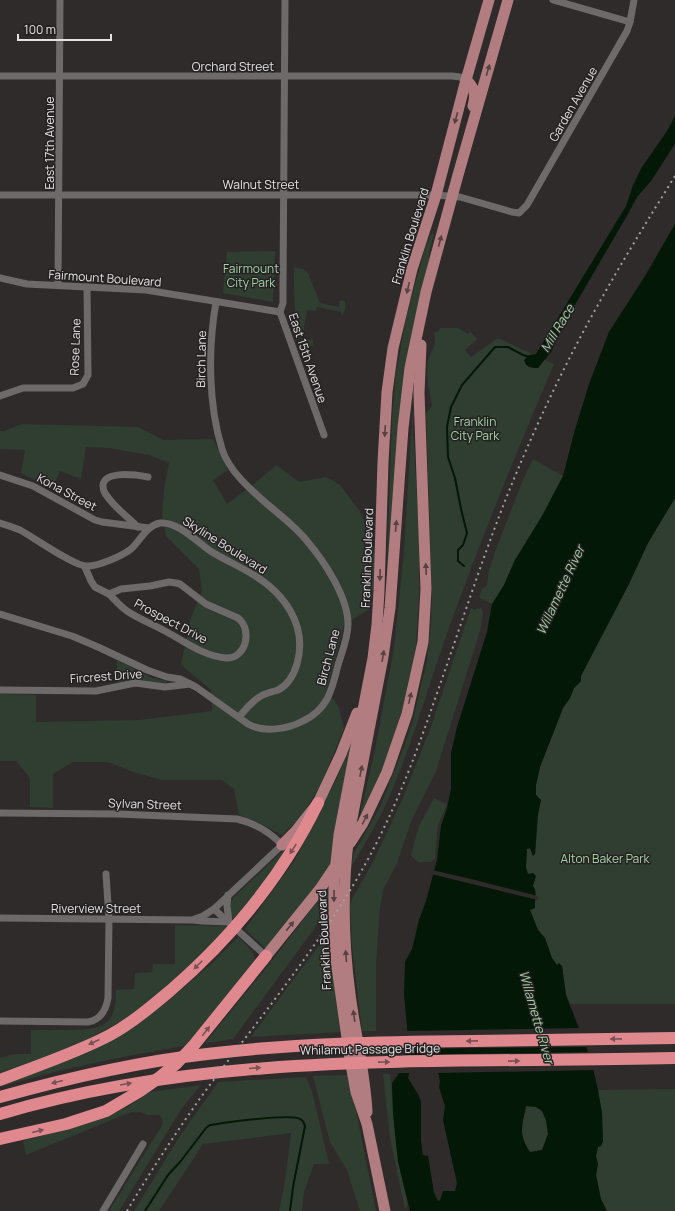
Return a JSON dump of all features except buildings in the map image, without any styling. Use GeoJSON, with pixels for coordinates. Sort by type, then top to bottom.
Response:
{"type":"FeatureCollection","features":[{"type":"Feature","properties":{"kind":"highway"},"geometry":{"type":"LineString","coordinates":[[0,1080],[110,1035],[147,1011],[187,976],[243,919],[293,849],[306,828],[318,803]]}},
{"type":"Feature","properties":{"kind":"highway"},"geometry":{"type":"LineString","coordinates":[[0,1139],[66,1124],[106,1111],[150,1084],[177,1063],[194,1045],[266,956]]}},
{"type":"Feature","properties":{"kind":"highway","name":"Whilamut Passage Bridge"},"geometry":{"type":"LineString","coordinates":[[0,1097],[81,1076],[150,1062],[212,1053],[318,1044],[675,1038]]}},
{"type":"Feature","properties":{"kind":"highway","name":"Whilamut Passage Bridge"},"geometry":{"type":"LineString","coordinates":[[0,1114],[87,1092],[181,1076],[262,1067],[370,1063],[675,1058]]}},
{"type":"Feature","properties":{"kind":"main road","name":"Franklin Boulevard"},"geometry":{"type":"LineString","coordinates":[[360,748],[366,689],[373,658],[379,591],[383,462],[387,400],[393,348],[412,269],[436,195],[466,80],[489,0]]}},
{"type":"Feature","properties":{"kind":"main road","name":"Franklin Boulevard"},"geometry":{"type":"LineString","coordinates":[[385,1211],[367,1124],[356,1092],[350,1059],[346,995],[336,960],[334,881],[339,835],[383,657],[390,608],[410,368],[426,292],[508,0]]}},
{"type":"Feature","properties":{"kind":"main road"},"geometry":{"type":"LineString","coordinates":[[458,175],[462,144],[475,99],[472,86],[466,80]]}},
{"type":"Feature","properties":{"kind":"main road"},"geometry":{"type":"LineString","coordinates":[[266,956],[320,889],[363,823],[387,772],[407,714],[422,642],[426,589],[419,393],[420,356],[426,292]]}},
{"type":"Feature","properties":{"kind":"main road"},"geometry":{"type":"LineString","coordinates":[[282,845],[296,831],[318,803],[341,754],[366,689]]}},
{"type":"Feature","properties":{"kind":"street","name":"East 17th Avenue"},"geometry":{"type":"LineString","coordinates":[[58,285],[60,195],[60,0]]}},
{"type":"Feature","properties":{"kind":"street","name":"East 15th Avenue"},"geometry":{"type":"LineString","coordinates":[[284,0],[283,303],[280,312],[324,435]]}},
{"type":"Feature","properties":{"kind":"street"},"geometry":{"type":"LineString","coordinates":[[553,0],[630,22]]}},
{"type":"Feature","properties":{"kind":"street","name":"Garden Avenue"},"geometry":{"type":"LineString","coordinates":[[519,212],[527,205],[627,31],[634,0]]}},
{"type":"Feature","properties":{"kind":"street","name":"Orchard Street"},"geometry":{"type":"LineString","coordinates":[[0,76],[452,76],[460,77],[466,80]]}},
{"type":"Feature","properties":{"kind":"street","name":"Walnut Street"},"geometry":{"type":"LineString","coordinates":[[0,195],[436,195],[460,197],[512,212],[519,212]]}},
{"type":"Feature","properties":{"kind":"street","name":"Fairmount Boulevard"},"geometry":{"type":"LineString","coordinates":[[0,278],[27,284],[146,290],[280,312]]}},
{"type":"Feature","properties":{"kind":"street","name":"Rose Lane"},"geometry":{"type":"LineString","coordinates":[[0,396],[18,389],[73,388],[83,384],[88,375],[87,287]]}},
{"type":"Feature","properties":{"kind":"street","name":"Birch Lane"},"geometry":{"type":"LineString","coordinates":[[0,614],[72,636],[147,670],[166,677],[180,679],[190,684],[252,726],[268,729],[289,727],[301,723],[315,715],[325,704],[334,684],[346,638],[348,622],[344,604],[336,585],[316,553],[302,536],[252,491],[234,471],[222,450],[215,424],[212,395],[212,343],[216,302]]}},
{"type":"Feature","properties":{"kind":"street","name":"Kona Street"},"geometry":{"type":"LineString","coordinates":[[0,475],[38,488],[95,520],[149,528]]}},
{"type":"Feature","properties":{"kind":"street"},"geometry":{"type":"LineString","coordinates":[[138,527],[106,496],[103,487],[108,476],[148,477]]}},
{"type":"Feature","properties":{"kind":"street"},"geometry":{"type":"LineString","coordinates":[[0,523],[19,530],[71,561],[85,566],[104,561],[126,552],[132,548],[149,528]]}},
{"type":"Feature","properties":{"kind":"street","name":"Skyline Boulevard"},"geometry":{"type":"LineString","coordinates":[[149,528],[159,523],[173,526],[185,532],[212,552],[253,574],[280,597],[291,611],[298,627],[301,644],[297,663],[290,679],[278,690],[257,698],[239,716]]}},
{"type":"Feature","properties":{"kind":"street","name":"Prospect Drive"},"geometry":{"type":"LineString","coordinates":[[85,566],[95,587],[109,594],[118,604],[132,614],[202,651],[219,657],[231,658],[236,656],[243,647],[247,634],[246,628],[242,621],[206,604],[180,584],[169,582],[150,586],[121,589],[109,594]]}},
{"type":"Feature","properties":{"kind":"street","name":"Fircrest Drive"},"geometry":{"type":"LineString","coordinates":[[0,690],[96,691],[135,683],[165,687],[190,684]]}},
{"type":"Feature","properties":{"kind":"street","name":"Sylvan Street"},"geometry":{"type":"LineString","coordinates":[[0,813],[118,814],[237,819],[251,823],[262,829],[274,837],[282,845]]}},
{"type":"Feature","properties":{"kind":"street","name":"Riverview Street"},"geometry":{"type":"LineString","coordinates":[[192,920],[214,909],[228,894],[282,845]]}},
{"type":"Feature","properties":{"kind":"street"},"geometry":{"type":"LineString","coordinates":[[0,1021],[82,1023],[91,1022],[98,1018],[105,1010],[108,998],[109,919],[106,874]]}},
{"type":"Feature","properties":{"kind":"street"},"geometry":{"type":"LineString","coordinates":[[228,894],[226,906],[229,922]]}},
{"type":"Feature","properties":{"kind":"street"},"geometry":{"type":"LineString","coordinates":[[214,909],[266,956]]}},
{"type":"Feature","properties":{"kind":"street","name":"Riverview Street"},"geometry":{"type":"LineString","coordinates":[[0,918],[217,920],[229,922]]}},
{"type":"Feature","properties":{"kind":"street"},"geometry":{"type":"LineString","coordinates":[[103,1211],[143,1144]]}},
{"type":"Feature","properties":{"kind":"green space"},"geometry":{"type":"Polygon","coordinates":[[[432,233],[434,234],[430,249],[386,594],[392,419],[396,374],[407,314],[425,248],[432,233]]]}},
{"type":"Feature","properties":{"kind":"green space","name":"Fairmount City Park"},"geometry":{"type":"Polygon","coordinates":[[[275,251],[273,302],[223,293],[227,252],[275,251]]]}},
{"type":"Feature","properties":{"kind":"green space"},"geometry":{"type":"Polygon","coordinates":[[[294,267],[303,269],[308,273],[320,303],[339,307],[340,300],[345,301],[345,310],[342,316],[341,312],[317,307],[316,311],[307,310],[302,338],[313,340],[313,345],[304,347],[300,337],[296,317],[294,298],[294,267]]]}},
{"type":"Feature","properties":{"kind":"green space","name":"Franklin City Park"},"geometry":{"type":"Polygon","coordinates":[[[440,328],[458,328],[468,334],[470,331],[477,339],[465,350],[471,357],[498,338],[554,364],[474,561],[396,781],[379,818],[352,866],[353,855],[380,807],[402,752],[412,724],[427,661],[431,625],[432,594],[426,413],[432,406],[427,378],[427,366],[435,342],[434,333],[439,331],[440,328]]]}},
{"type":"Feature","properties":{"kind":"green space"},"geometry":{"type":"Polygon","coordinates":[[[414,388],[413,431],[419,530],[419,593],[416,646],[403,706],[392,745],[358,823],[375,750],[394,648],[404,552],[414,388]]]}},
{"type":"Feature","properties":{"kind":"green space"},"geometry":{"type":"Polygon","coordinates":[[[22,424],[138,427],[163,440],[213,439],[228,470],[213,480],[227,504],[253,485],[276,465],[299,482],[326,477],[340,485],[359,510],[373,542],[375,564],[371,608],[344,625],[327,689],[339,708],[344,729],[320,786],[301,817],[282,835],[256,821],[239,815],[234,789],[222,780],[162,780],[133,772],[108,762],[73,762],[53,774],[53,808],[30,807],[30,778],[16,761],[0,761],[0,694],[36,695],[36,722],[140,720],[212,711],[211,690],[181,665],[190,620],[202,591],[199,569],[166,536],[162,514],[164,488],[169,463],[149,455],[109,448],[86,447],[81,479],[60,471],[52,489],[21,473],[25,450],[0,449],[0,431],[4,431],[22,424]]]}},
{"type":"Feature","properties":{"kind":"green space"},"geometry":{"type":"Polygon","coordinates":[[[533,459],[563,476],[542,516],[515,560],[504,585],[492,604],[479,597],[482,589],[487,585],[489,570],[498,544],[522,482],[533,459]]]}},
{"type":"Feature","properties":{"kind":"green space","name":"Alton Baker Park"},"geometry":{"type":"Polygon","coordinates":[[[675,498],[675,1004],[570,1004],[566,995],[562,966],[557,966],[552,958],[545,938],[538,930],[530,910],[535,903],[536,890],[526,868],[527,849],[529,848],[533,855],[535,854],[538,814],[541,800],[536,795],[536,785],[540,767],[563,708],[570,698],[574,688],[581,681],[581,676],[648,543],[675,498]]]}},
{"type":"Feature","properties":{"kind":"green space"},"geometry":{"type":"Polygon","coordinates":[[[481,607],[483,613],[480,631],[436,771],[412,819],[397,863],[383,890],[380,908],[376,965],[376,1031],[362,1031],[352,945],[350,903],[373,862],[403,798],[432,724],[471,608],[476,610],[477,608],[480,609],[481,607]]]}},
{"type":"Feature","properties":{"kind":"green space"},"geometry":{"type":"Polygon","coordinates":[[[117,660],[152,678],[166,681],[166,684],[135,680],[117,682],[117,660]]]}},
{"type":"Feature","properties":{"kind":"green space"},"geometry":{"type":"Polygon","coordinates":[[[350,746],[354,748],[332,868],[266,949],[245,929],[294,861],[338,776],[350,746]]]}},
{"type":"Feature","properties":{"kind":"green space"},"geometry":{"type":"Polygon","coordinates":[[[434,798],[447,804],[438,825],[435,858],[431,862],[418,862],[411,855],[419,826],[434,798]]]}},
{"type":"Feature","properties":{"kind":"green space"},"geometry":{"type":"Polygon","coordinates":[[[289,845],[247,907],[234,920],[230,909],[233,898],[289,845]]]}},
{"type":"Feature","properties":{"kind":"green space"},"geometry":{"type":"Polygon","coordinates":[[[330,885],[330,905],[233,1039],[205,1043],[274,958],[330,885]]]}},
{"type":"Feature","properties":{"kind":"green space"},"geometry":{"type":"Polygon","coordinates":[[[175,925],[228,927],[172,983],[124,1019],[81,1042],[0,1073],[0,1058],[15,1054],[31,1054],[31,1030],[82,1029],[92,1028],[106,1023],[113,1011],[116,990],[134,989],[135,973],[152,972],[153,964],[175,964],[175,925]]]}},
{"type":"Feature","properties":{"kind":"green space"},"geometry":{"type":"Polygon","coordinates":[[[331,929],[342,1032],[251,1037],[331,929]]]}},
{"type":"Feature","properties":{"kind":"green space"},"geometry":{"type":"Polygon","coordinates":[[[238,937],[251,950],[255,960],[189,1045],[70,1068],[0,1087],[0,1084],[117,1036],[147,1018],[209,966],[238,937]]]}},
{"type":"Feature","properties":{"kind":"green space"},"geometry":{"type":"Polygon","coordinates":[[[383,1074],[390,1074],[397,1152],[408,1205],[405,1209],[390,1138],[383,1074]]]}},
{"type":"Feature","properties":{"kind":"green space"},"geometry":{"type":"Polygon","coordinates":[[[349,1075],[376,1211],[360,1211],[347,1170],[330,1142],[313,1076],[349,1075]]]}},
{"type":"Feature","properties":{"kind":"green space"},"geometry":{"type":"Polygon","coordinates":[[[306,1077],[312,1091],[329,1164],[314,1164],[304,1192],[302,1211],[279,1211],[285,1181],[291,1133],[203,1144],[159,1211],[134,1211],[178,1139],[218,1082],[306,1077]]]}},
{"type":"Feature","properties":{"kind":"green space"},"geometry":{"type":"Polygon","coordinates":[[[201,1085],[182,1108],[119,1211],[109,1211],[161,1127],[163,1123],[162,1118],[159,1115],[131,1112],[26,1155],[23,1141],[79,1126],[113,1114],[129,1106],[150,1092],[201,1085]]]}},
{"type":"Feature","properties":{"kind":"green space"},"geometry":{"type":"Polygon","coordinates":[[[675,1089],[675,1211],[607,1211],[601,1199],[596,1175],[598,1164],[596,1156],[598,1147],[603,1140],[602,1113],[598,1090],[675,1089]]]}},
{"type":"Feature","properties":{"kind":"green space"},"geometry":{"type":"Polygon","coordinates":[[[527,1106],[536,1107],[542,1111],[546,1120],[548,1134],[542,1150],[530,1153],[522,1135],[527,1106]]]}},
{"type":"Feature","properties":{"kind":"water"},"geometry":{"type":"Polygon","coordinates":[[[675,116],[675,144],[651,181],[637,197],[565,322],[551,352],[538,368],[529,367],[524,360],[529,355],[536,354],[626,206],[633,185],[642,167],[667,131],[675,116]]]}},
{"type":"Feature","properties":{"kind":"water","name":"Willamette River"},"geometry":{"type":"Polygon","coordinates":[[[675,224],[675,498],[648,543],[629,584],[581,676],[581,681],[574,688],[570,698],[563,708],[540,767],[536,785],[536,795],[541,800],[538,814],[535,854],[533,856],[530,848],[527,849],[526,868],[528,874],[533,873],[536,876],[533,886],[536,894],[535,908],[530,910],[538,930],[545,938],[552,958],[557,965],[559,963],[562,966],[566,995],[591,1059],[602,1113],[603,1141],[601,1146],[598,1147],[596,1156],[598,1164],[596,1175],[601,1199],[607,1211],[410,1211],[398,1162],[393,1113],[392,1083],[398,1075],[405,1059],[408,1037],[404,995],[405,962],[412,949],[437,860],[441,826],[451,789],[451,753],[457,727],[487,632],[492,604],[504,585],[515,560],[542,516],[563,476],[589,384],[609,332],[645,276],[675,224]],[[412,1062],[408,1078],[421,1102],[421,1141],[423,1155],[428,1156],[434,1193],[438,1201],[440,1200],[443,1191],[455,1191],[457,1183],[443,1120],[445,1106],[439,1087],[440,1081],[437,1068],[412,1062]],[[526,1106],[522,1135],[526,1146],[530,1152],[542,1150],[548,1134],[546,1120],[542,1111],[536,1107],[526,1106]]]}},
{"type":"Feature","properties":{"kind":"pier"},"geometry":{"type":"Polygon","coordinates":[[[432,870],[538,896],[538,900],[431,874],[432,870]]]}},
{"type":"Feature","properties":{"kind":"pier"},"geometry":{"type":"Polygon","coordinates":[[[581,1028],[588,1047],[404,1049],[406,1031],[581,1028]]]}},
{"type":"Feature","properties":{"kind":"pier"},"geometry":{"type":"Polygon","coordinates":[[[590,1052],[596,1070],[436,1073],[435,1069],[428,1065],[414,1064],[412,1073],[396,1073],[404,1055],[590,1052]]]}},
{"type":"Feature","properties":{"kind":"waterway","name":"Mill Race"},"geometry":{"type":"LineString","coordinates":[[464,566],[458,561],[458,550],[463,545],[467,533],[455,478],[448,457],[447,427],[451,407],[462,385],[495,347],[508,347],[529,357]]}},
{"type":"Feature","properties":{"kind":"waterway"},"geometry":{"type":"LineString","coordinates":[[145,1211],[168,1175],[210,1125],[257,1119],[294,1117],[303,1121],[305,1126],[293,1187],[290,1211]]}},
{"type":"Feature","properties":{"kind":"railway"},"geometry":{"type":"LineString","coordinates":[[127,1211],[191,1111],[320,937],[342,904],[381,834],[411,766],[496,525],[537,425],[573,351],[599,303],[675,176]]}}]}
